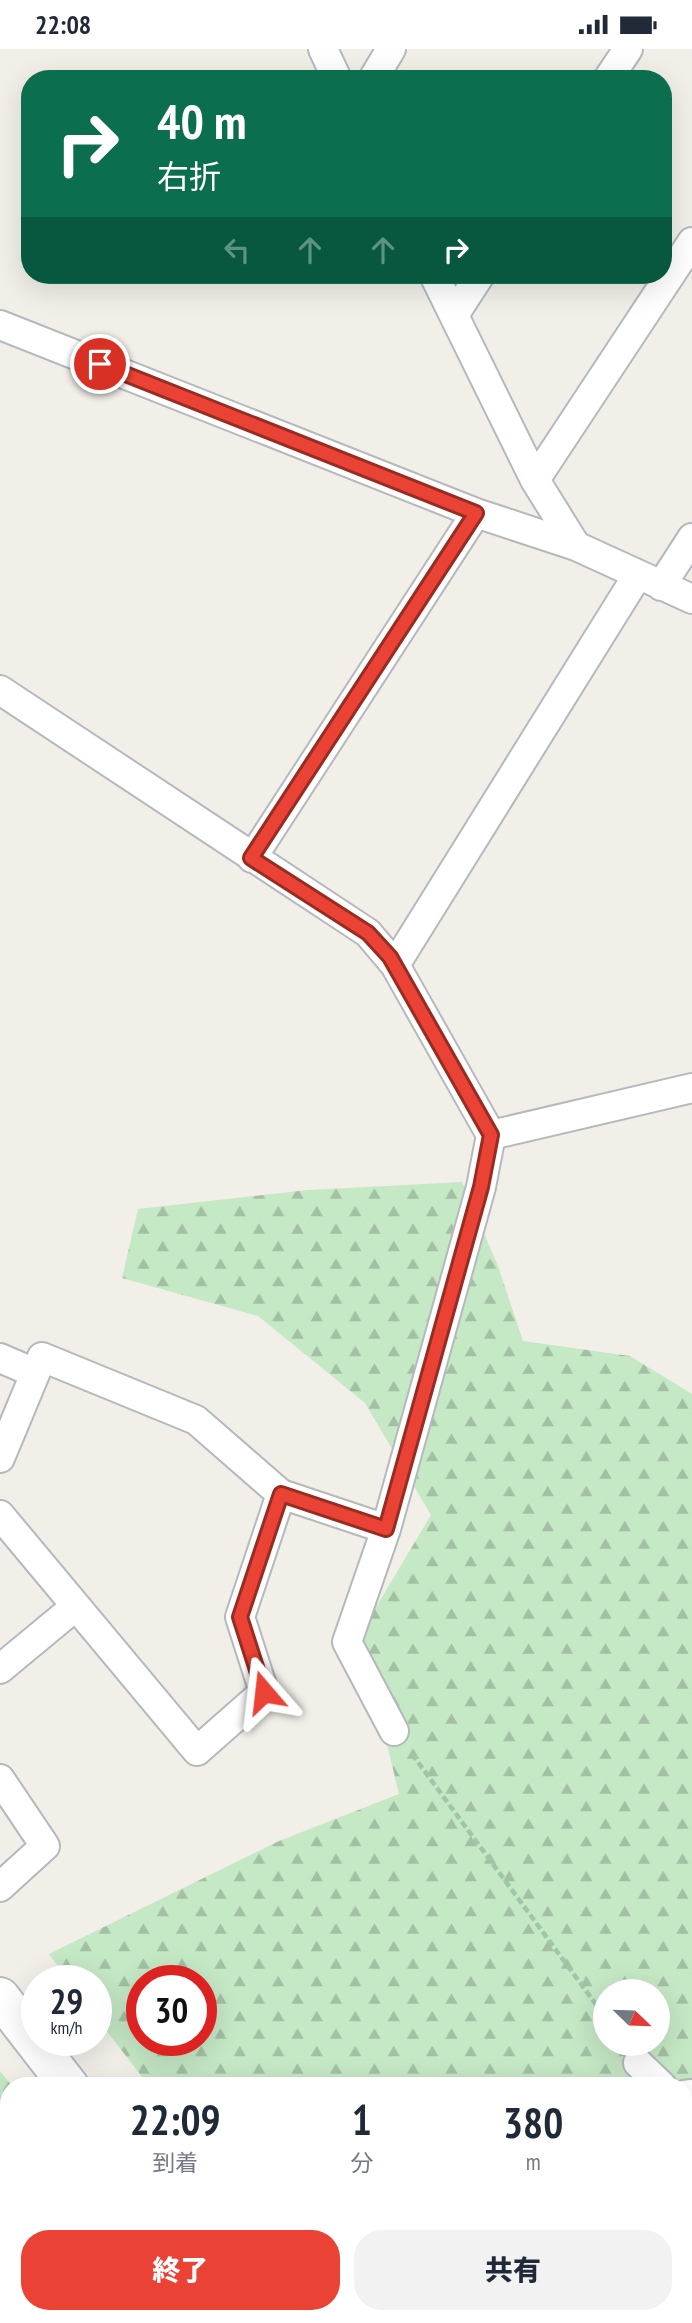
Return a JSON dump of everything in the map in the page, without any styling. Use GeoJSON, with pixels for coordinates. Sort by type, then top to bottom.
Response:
{"type":"FeatureCollection","features":[{"type":"Feature","properties":{"kind":"main road"},"geometry":{"type":"LineString","coordinates":[[0,1997],[62,2077]]}},
{"type":"Feature","properties":{"kind":"street"},"geometry":{"type":"LineString","coordinates":[[323,49],[333,70]]}},
{"type":"Feature","properties":{"kind":"street"},"geometry":{"type":"LineString","coordinates":[[378,70],[391,49]]}},
{"type":"Feature","properties":{"kind":"street"},"geometry":{"type":"LineString","coordinates":[[614,70],[628,49]]}},
{"type":"Feature","properties":{"kind":"street"},"geometry":{"type":"LineString","coordinates":[[672,273],[692,242]]}},
{"type":"Feature","properties":{"kind":"street"},"geometry":{"type":"LineString","coordinates":[[438,284],[536,480],[576,546]]}},
{"type":"Feature","properties":{"kind":"street"},"geometry":{"type":"LineString","coordinates":[[454,315],[474,284]]}},
{"type":"Feature","properties":{"kind":"street"},"geometry":{"type":"LineString","coordinates":[[536,480],[664,284]]}},
{"type":"Feature","properties":{"kind":"street"},"geometry":{"type":"LineString","coordinates":[[0,325],[476,513],[576,546],[692,599]]}},
{"type":"Feature","properties":{"kind":"street"},"geometry":{"type":"LineString","coordinates":[[251,858],[476,513]]}},
{"type":"Feature","properties":{"kind":"street"},"geometry":{"type":"LineString","coordinates":[[395,965],[649,581],[692,538]]}},
{"type":"Feature","properties":{"kind":"street"},"geometry":{"type":"LineString","coordinates":[[0,690],[368,933],[395,965],[491,1135],[481,1187],[386,1529],[347,1642],[394,1731]]}},
{"type":"Feature","properties":{"kind":"street"},"geometry":{"type":"LineString","coordinates":[[491,1135],[692,1088]]}},
{"type":"Feature","properties":{"kind":"street"},"geometry":{"type":"LineString","coordinates":[[0,1458],[42,1357],[196,1420],[281,1494],[386,1529]]}},
{"type":"Feature","properties":{"kind":"street"},"geometry":{"type":"LineString","coordinates":[[0,1358],[35,1373]]}},
{"type":"Feature","properties":{"kind":"street"},"geometry":{"type":"LineString","coordinates":[[0,1515],[197,1751],[264,1692],[240,1617],[281,1494]]}},
{"type":"Feature","properties":{"kind":"street"},"geometry":{"type":"LineString","coordinates":[[0,1669],[76,1606]]}},
{"type":"Feature","properties":{"kind":"street"},"geometry":{"type":"LineString","coordinates":[[0,1779],[45,1846],[0,1887]]}},
{"type":"Feature","properties":{"kind":"street"},"geometry":{"type":"LineString","coordinates":[[638,2063],[653,2077]]}},
{"type":"Feature","properties":{"kind":"path"},"geometry":{"type":"LineString","coordinates":[[394,1731],[593,2000]]}},
{"type":"Feature","properties":{"kind":"green space"},"geometry":{"type":"Polygon","coordinates":[[[462,1182],[498,1266],[523,1341],[630,1356],[692,1394],[692,2077],[142,2077],[112,2038],[112,1965],[57,1965],[49,1954],[279,1841],[399,1794],[360,1634],[431,1515],[365,1403],[258,1316],[122,1278],[138,1209],[308,1190],[462,1182]]]}},
{"type":"Feature","properties":{"kind":"route"},"geometry":{"type":"LineString","coordinates":[[100,364],[476,513],[251,858],[368,933],[390,957],[491,1135],[481,1187],[386,1529],[281,1494],[240,1617],[264,1692]]}}]}
